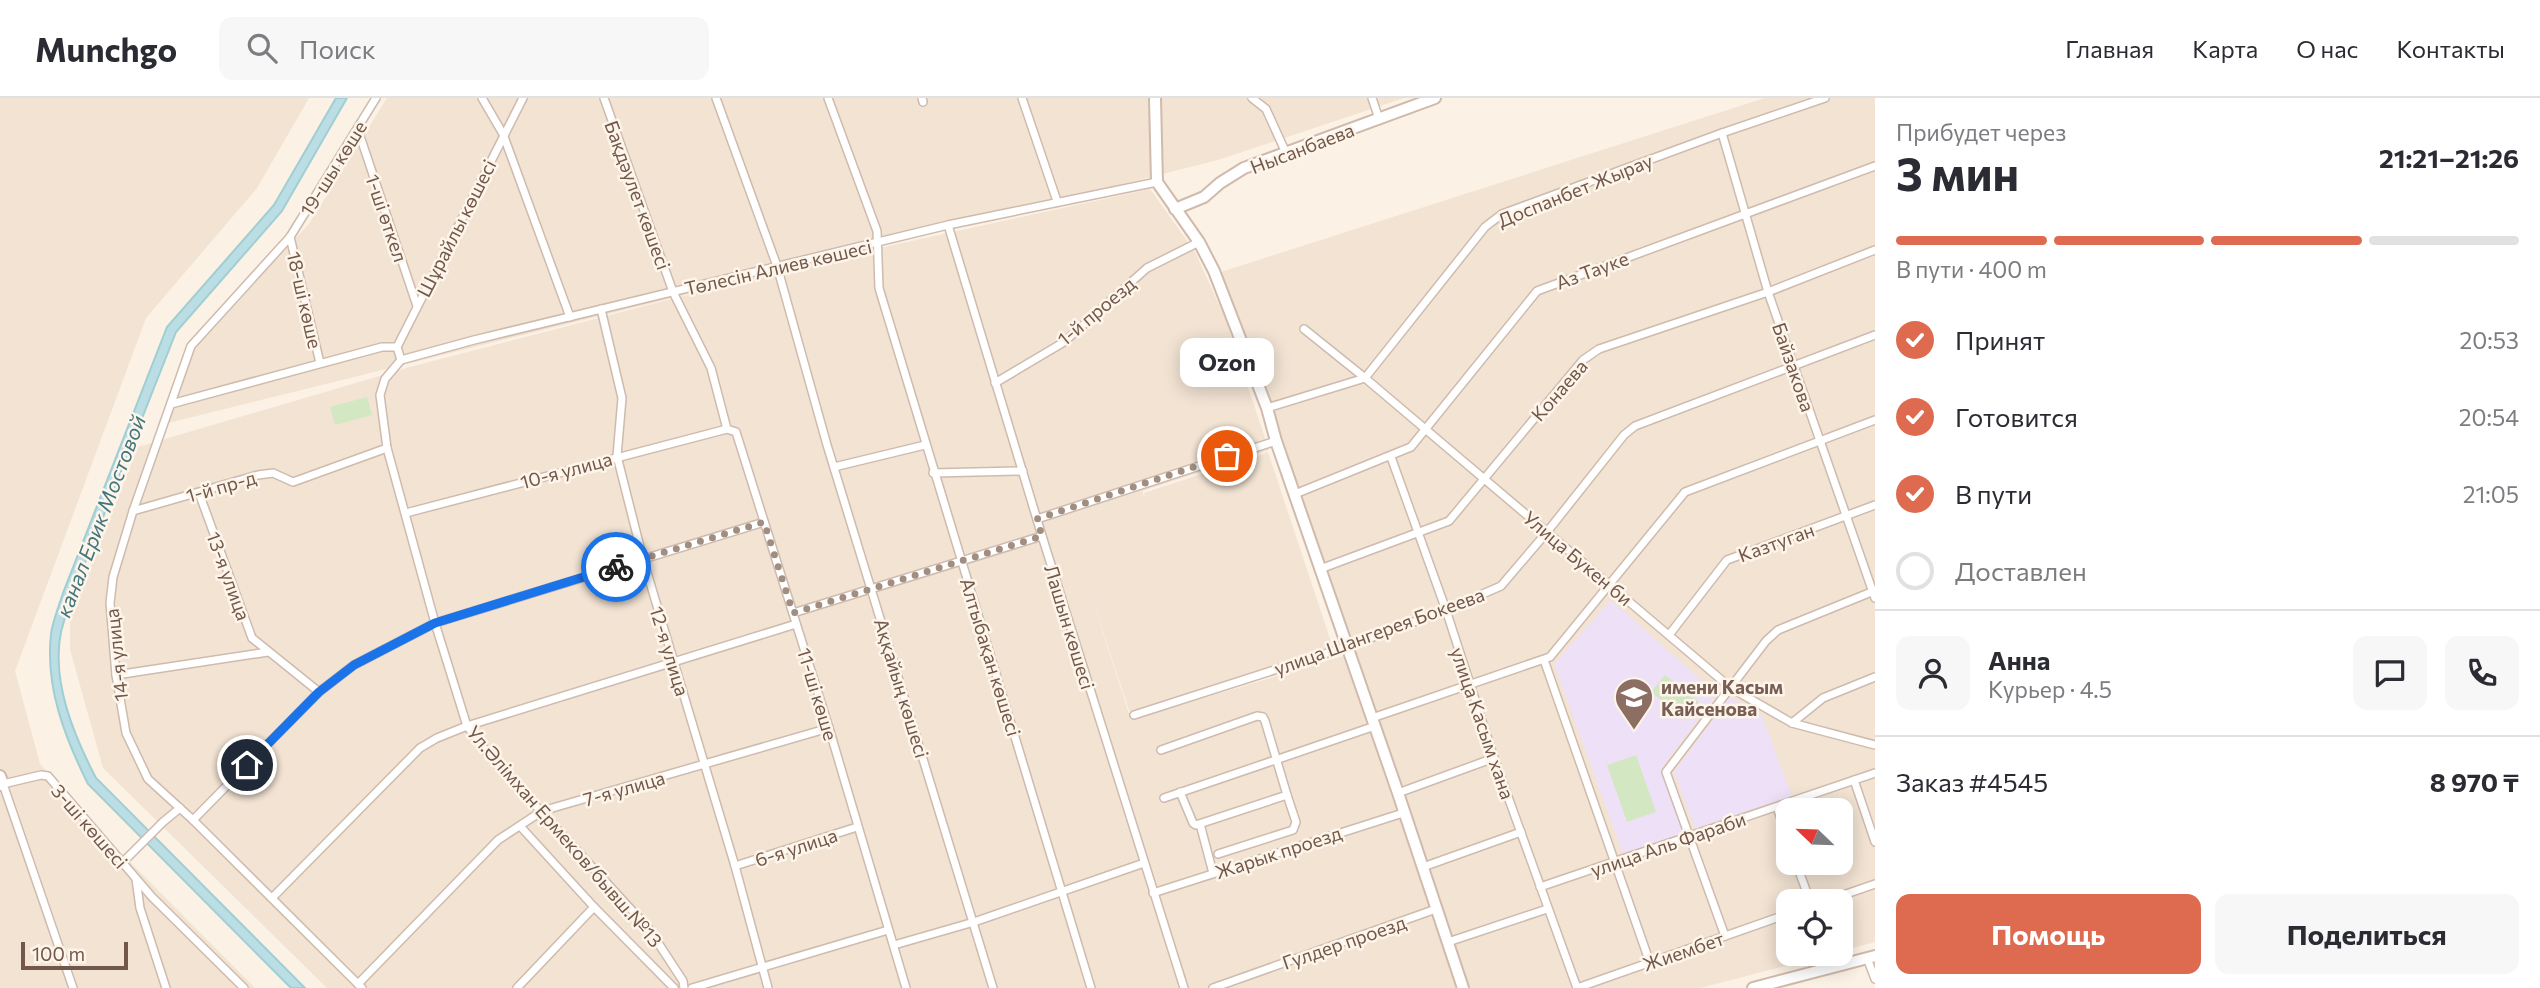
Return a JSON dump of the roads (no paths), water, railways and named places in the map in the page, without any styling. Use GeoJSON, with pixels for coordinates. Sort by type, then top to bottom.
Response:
{"type":"FeatureCollection","features":[{"type":"Feature","properties":{"kind":"street","name":"19-шы көше"},"geometry":{"type":"LineString","coordinates":[[290,237],[376,98]]}},
{"type":"Feature","properties":{"kind":"street"},"geometry":{"type":"LineString","coordinates":[[482,98],[503,134],[570,317]]}},
{"type":"Feature","properties":{"kind":"street","name":"Шұрайлы көшесі"},"geometry":{"type":"LineString","coordinates":[[397,347],[523,98]]}},
{"type":"Feature","properties":{"kind":"street","name":"Бақдәулет көшесi"},"geometry":{"type":"LineString","coordinates":[[604,98],[673,292]]}},
{"type":"Feature","properties":{"kind":"street","name":"Аққайың көшесі"},"geometry":{"type":"LineString","coordinates":[[716,98],[777,266],[834,467],[993,988]]}},
{"type":"Feature","properties":{"kind":"street","name":"Алтыбақан көшесі"},"geometry":{"type":"LineString","coordinates":[[828,98],[877,231],[879,288],[1091,988]]}},
{"type":"Feature","properties":{"kind":"street"},"geometry":{"type":"LineString","coordinates":[[1022,98],[1057,201]]}},
{"type":"Feature","properties":{"kind":"street"},"geometry":{"type":"LineString","coordinates":[[1155,98],[1157,182],[1199,242],[1213,271],[1266,408],[1463,988]]}},
{"type":"Feature","properties":{"kind":"street"},"geometry":{"type":"LineString","coordinates":[[1252,98],[1266,109],[1286,153]]}},
{"type":"Feature","properties":{"kind":"street"},"geometry":{"type":"LineString","coordinates":[[1372,98],[1379,118]]}},
{"type":"Feature","properties":{"kind":"street","name":"Нысанбаева"},"geometry":{"type":"LineString","coordinates":[[1175,209],[1204,197],[1244,168],[1435,98]]}},
{"type":"Feature","properties":{"kind":"street","name":"Доспанбет Жырау"},"geometry":{"type":"LineString","coordinates":[[1365,378],[1493,220],[1722,133],[1825,98]]}},
{"type":"Feature","properties":{"kind":"street","name":"1-шi өткел"},"geometry":{"type":"LineString","coordinates":[[358,130],[417,306]]}},
{"type":"Feature","properties":{"kind":"street","name":"Байзакова"},"geometry":{"type":"LineString","coordinates":[[1722,133],[1768,292],[1874,594]]}},
{"type":"Feature","properties":{"kind":"street","name":"Аз Тауке"},"geometry":{"type":"LineString","coordinates":[[1295,494],[1411,447],[1537,291],[1875,166]]}},
{"type":"Feature","properties":{"kind":"street","name":"Төлесін Алиев көшесі"},"geometry":{"type":"LineString","coordinates":[[401,360],[777,266],[1057,201],[1157,182]]}},
{"type":"Feature","properties":{"kind":"street","name":"Лашын көшесі"},"geometry":{"type":"LineString","coordinates":[[948,226],[1184,988]]}},
{"type":"Feature","properties":{"kind":"street","name":"18-ші көше"},"geometry":{"type":"LineString","coordinates":[[290,237],[320,363]]}},
{"type":"Feature","properties":{"kind":"street","name":"14-я улица"},"geometry":{"type":"LineString","coordinates":[[290,237],[191,346],[113,577],[110,603],[116,675],[126,733],[148,779],[193,820],[360,986]]}},
{"type":"Feature","properties":{"kind":"street","name":"1-й проезд"},"geometry":{"type":"LineString","coordinates":[[995,383],[1064,341],[1147,268],[1199,242]]}},
{"type":"Feature","properties":{"kind":"street","name":"Конаева"},"geometry":{"type":"LineString","coordinates":[[1320,569],[1449,521],[1589,355],[1599,349],[1768,292],[1875,250]]}},
{"type":"Feature","properties":{"kind":"street","name":"11-ші көше"},"geometry":{"type":"LineString","coordinates":[[673,292],[711,368],[727,429],[736,432],[829,728],[906,988]]}},
{"type":"Feature","properties":{"kind":"street","name":"12-я улица"},"geometry":{"type":"LineString","coordinates":[[601,309],[622,398],[617,456],[643,559],[735,866],[768,988]]}},
{"type":"Feature","properties":{"kind":"street","name":"Улица Букен би"},"geometry":{"type":"LineString","coordinates":[[1304,329],[1731,688],[1792,723],[1875,745]]}},
{"type":"Feature","properties":{"kind":"street","name":"улица Шангерея Бокеева"},"geometry":{"type":"LineString","coordinates":[[1134,715],[1346,647],[1446,610],[1504,583],[1624,435],[1635,426],[1875,335]]}},
{"type":"Feature","properties":{"kind":"street"},"geometry":{"type":"LineString","coordinates":[[171,404],[382,347],[397,347],[401,360]]}},
{"type":"Feature","properties":{"kind":"street","name":"Ул.Әлімхан Ермеков/бывш.№13"},"geometry":{"type":"LineString","coordinates":[[401,360],[385,379],[380,396],[387,448],[435,623],[467,726],[489,755],[649,929],[683,981],[684,988]]}},
{"type":"Feature","properties":{"kind":"street"},"geometry":{"type":"LineString","coordinates":[[1266,408],[1365,378]]}},
{"type":"Feature","properties":{"kind":"street"},"geometry":{"type":"LineString","coordinates":[[1164,798],[1276,760],[1469,685],[1553,656],[1685,492],[1875,420]]}},
{"type":"Feature","properties":{"kind":"street","name":"10-я улица"},"geometry":{"type":"LineString","coordinates":[[406,513],[727,429]]}},
{"type":"Feature","properties":{"kind":"street"},"geometry":{"type":"LineString","coordinates":[[1037,519],[1276,440]]}},
{"type":"Feature","properties":{"kind":"street"},"geometry":{"type":"LineString","coordinates":[[834,467],[925,445]]}},
{"type":"Feature","properties":{"kind":"street","name":"1-й пр-д"},"geometry":{"type":"LineString","coordinates":[[134,511],[258,475],[273,473],[293,482],[387,448]]}},
{"type":"Feature","properties":{"kind":"street","name":"улица Касым хана"},"geometry":{"type":"LineString","coordinates":[[1391,457],[1416,533],[1446,610],[1494,758],[1577,988]]}},
{"type":"Feature","properties":{"kind":"street"},"geometry":{"type":"LineString","coordinates":[[933,473],[1023,471]]}},
{"type":"Feature","properties":{"kind":"street","name":"13-я улица"},"geometry":{"type":"LineString","coordinates":[[199,493],[252,638],[319,692]]}},
{"type":"Feature","properties":{"kind":"street","name":"Казтуган"},"geometry":{"type":"LineString","coordinates":[[1669,635],[1727,560],[1875,505]]}},
{"type":"Feature","properties":{"kind":"street"},"geometry":{"type":"LineString","coordinates":[[193,820],[319,692],[354,665],[435,623],[764,522]]}},
{"type":"Feature","properties":{"kind":"street"},"geometry":{"type":"LineString","coordinates":[[793,613],[1042,536]]}},
{"type":"Feature","properties":{"kind":"street"},"geometry":{"type":"LineString","coordinates":[[1725,936],[1667,772],[1766,640],[1778,630],[1874,594]]}},
{"type":"Feature","properties":{"kind":"street"},"geometry":{"type":"LineString","coordinates":[[271,898],[420,748],[437,738],[467,726],[796,624]]}},
{"type":"Feature","properties":{"kind":"street"},"geometry":{"type":"LineString","coordinates":[[116,675],[268,652]]}},
{"type":"Feature","properties":{"kind":"street"},"geometry":{"type":"LineString","coordinates":[[1544,660],[1613,863],[1650,962]]}},
{"type":"Feature","properties":{"kind":"street"},"geometry":{"type":"LineString","coordinates":[[1792,723],[1823,698],[1875,677]]}},
{"type":"Feature","properties":{"kind":"street"},"geometry":{"type":"LineString","coordinates":[[1161,750],[1257,716],[1263,717],[1296,822],[1293,830],[1218,854]]}},
{"type":"Feature","properties":{"kind":"street","name":"7-я улица"},"geometry":{"type":"LineString","coordinates":[[360,986],[498,840],[542,811],[829,728]]}},
{"type":"Feature","properties":{"kind":"street"},"geometry":{"type":"LineString","coordinates":[[1398,793],[1494,758]]}},
{"type":"Feature","properties":{"kind":"street","name":"улица Аль Фараби"},"geometry":{"type":"LineString","coordinates":[[1803,798],[1875,773]]}},
{"type":"Feature","properties":{"kind":"street","name":"3-ші көшесі"},"geometry":{"type":"LineString","coordinates":[[1,782],[48,776],[152,897],[241,987]]}},
{"type":"Feature","properties":{"kind":"street"},"geometry":{"type":"LineString","coordinates":[[1854,780],[1875,842]]}},
{"type":"Feature","properties":{"kind":"street"},"geometry":{"type":"LineString","coordinates":[[1,782],[73,988]]}},
{"type":"Feature","properties":{"kind":"street"},"geometry":{"type":"LineString","coordinates":[[1181,792],[1193,823],[1200,824],[1287,795]]}},
{"type":"Feature","properties":{"kind":"street","name":"улица Аль Фараби"},"geometry":{"type":"LineString","coordinates":[[1540,887],[1776,807]]}},
{"type":"Feature","properties":{"kind":"street"},"geometry":{"type":"LineString","coordinates":[[121,863],[180,808]]}},
{"type":"Feature","properties":{"kind":"street","name":"Жарык проезд"},"geometry":{"type":"LineString","coordinates":[[1153,893],[1404,813]]}},
{"type":"Feature","properties":{"kind":"street"},"geometry":{"type":"LineString","coordinates":[[1200,824],[1213,873]]}},
{"type":"Feature","properties":{"kind":"street","name":"Ул.Әлімхан Ермеков/бывш.№13"},"geometry":{"type":"LineString","coordinates":[[520,826],[594,907],[674,988]]}},
{"type":"Feature","properties":{"kind":"street","name":"6-я улица"},"geometry":{"type":"LineString","coordinates":[[735,866],[857,827]]}},
{"type":"Feature","properties":{"kind":"street"},"geometry":{"type":"LineString","coordinates":[[1423,867],[1521,832]]}},
{"type":"Feature","properties":{"kind":"street"},"geometry":{"type":"LineString","coordinates":[[894,945],[974,922],[1144,863]]}},
{"type":"Feature","properties":{"kind":"street","name":"3-ші көшесі"},"geometry":{"type":"LineString","coordinates":[[135,878],[139,908],[166,988]]}},
{"type":"Feature","properties":{"kind":"street"},"geometry":{"type":"LineString","coordinates":[[1853,892],[1875,884]]}},
{"type":"Feature","properties":{"kind":"street"},"geometry":{"type":"LineString","coordinates":[[139,908],[152,897]]}},
{"type":"Feature","properties":{"kind":"street"},"geometry":{"type":"LineString","coordinates":[[517,988],[594,907]]}},
{"type":"Feature","properties":{"kind":"street","name":"Гулдер проезд"},"geometry":{"type":"LineString","coordinates":[[1213,988],[1436,909]]}},
{"type":"Feature","properties":{"kind":"street"},"geometry":{"type":"LineString","coordinates":[[1448,942],[1548,909]]}},
{"type":"Feature","properties":{"kind":"street","name":"Жиембет"},"geometry":{"type":"LineString","coordinates":[[1577,988],[1776,918]]}},
{"type":"Feature","properties":{"kind":"street"},"geometry":{"type":"LineString","coordinates":[[692,988],[888,930]]}},
{"type":"Feature","properties":{"kind":"street"},"geometry":{"type":"LineString","coordinates":[[1759,987],[1871,957],[1875,979]]}},
{"type":"Feature","properties":{"kind":"water","name":"канал Ерик Мостовой"},"geometry":{"type":"Polygon","coordinates":[[[336,98],[347,98],[282,211],[176,332],[72,596],[61,632],[59,651],[59,670],[66,708],[96,778],[305,988],[291,988],[88,784],[59,712],[50,654],[52,629],[63,593],[167,327],[274,205],[336,98]]]}},
{"type":"Feature","properties":{"kind":"place","name":"Ozon"},"geometry":{"type":"Point","coordinates":[1227,456]}},
{"type":"Feature","properties":{"kind":"place","name":"имени Касым Кайсенова"},"geometry":{"type":"Point","coordinates":[1634,731]}}]}
